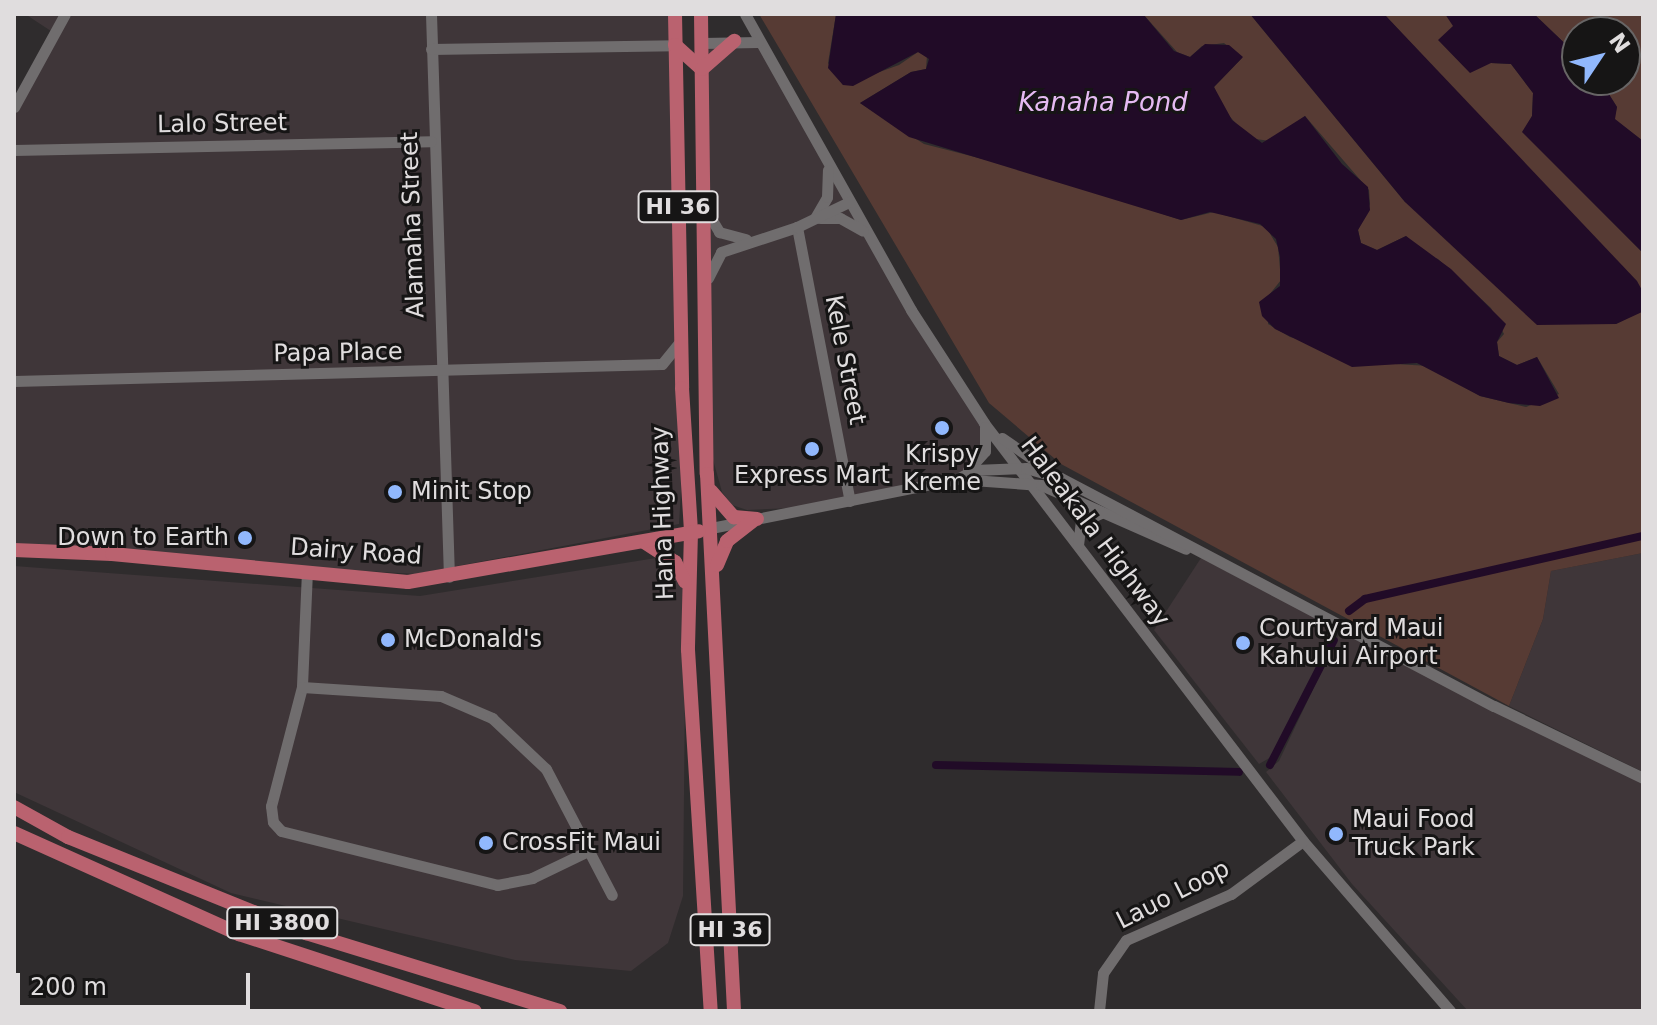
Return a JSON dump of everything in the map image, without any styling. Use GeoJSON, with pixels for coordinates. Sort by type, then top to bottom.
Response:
{"type":"FeatureCollection","features":[{"type":"Feature","properties":{"kind":"main road","name":"Hana Highway"},"geometry":{"type":"LineString","coordinates":[[675,14],[682,388],[691,532],[688,597],[711,1011]]}},
{"type":"Feature","properties":{"kind":"main road","name":"Hana Highway"},"geometry":{"type":"LineString","coordinates":[[701,14],[707,474],[714,577],[714,694],[734,1011]]}},
{"type":"Feature","properties":{"kind":"main road"},"geometry":{"type":"LineString","coordinates":[[675,45],[702,69],[734,41]]}},
{"type":"Feature","properties":{"kind":"main road"},"geometry":{"type":"LineString","coordinates":[[675,45],[702,43]]}},
{"type":"Feature","properties":{"kind":"main road"},"geometry":{"type":"LineString","coordinates":[[707,474],[724,509],[740,520],[757,519]]}},
{"type":"Feature","properties":{"kind":"main road"},"geometry":{"type":"LineString","coordinates":[[714,577],[727,541],[757,519]]}},
{"type":"Feature","properties":{"kind":"main road","name":"Dairy Road"},"geometry":{"type":"LineString","coordinates":[[14,550],[307,571],[396,582],[449,577],[711,528]]}},
{"type":"Feature","properties":{"kind":"main road"},"geometry":{"type":"LineString","coordinates":[[644,542],[680,566],[688,597]]}},
{"type":"Feature","properties":{"kind":"main road","name":"HI 3800"},"geometry":{"type":"LineString","coordinates":[[14,807],[68,837],[306,933],[560,1011]]}},
{"type":"Feature","properties":{"kind":"main road"},"geometry":{"type":"LineString","coordinates":[[700,810],[695,872],[702,1011]]}},
{"type":"Feature","properties":{"kind":"main road","name":"HI 3800"},"geometry":{"type":"LineString","coordinates":[[14,833],[239,934],[475,1011]]}},
{"type":"Feature","properties":{"kind":"street"},"geometry":{"type":"LineString","coordinates":[[14,107],[65,14]]}},
{"type":"Feature","properties":{"kind":"street","name":"Alamaha Street"},"geometry":{"type":"LineString","coordinates":[[431,14],[431,141],[449,577]]}},
{"type":"Feature","properties":{"kind":"street","name":"Haleakala Highway"},"geometry":{"type":"LineString","coordinates":[[738,14],[758,42]]}},
{"type":"Feature","properties":{"kind":"street","name":"Haleakala Highway"},"geometry":{"type":"LineString","coordinates":[[745,14],[827,166],[984,423],[1303,841],[1450,1011]]}},
{"type":"Feature","properties":{"kind":"street"},"geometry":{"type":"LineString","coordinates":[[702,43],[758,42]]}},
{"type":"Feature","properties":{"kind":"street"},"geometry":{"type":"LineString","coordinates":[[431,49],[675,45]]}},
{"type":"Feature","properties":{"kind":"street","name":"Lalo Street"},"geometry":{"type":"LineString","coordinates":[[14,150],[431,141]]}},
{"type":"Feature","properties":{"kind":"street"},"geometry":{"type":"LineString","coordinates":[[815,218],[827,197],[827,166]]}},
{"type":"Feature","properties":{"kind":"street"},"geometry":{"type":"LineString","coordinates":[[706,287],[717,256],[751,239],[797,227],[849,202]]}},
{"type":"Feature","properties":{"kind":"street"},"geometry":{"type":"LineString","coordinates":[[705,206],[719,232],[751,239]]}},
{"type":"Feature","properties":{"kind":"street"},"geometry":{"type":"LineString","coordinates":[[815,218],[840,218],[867,234]]}},
{"type":"Feature","properties":{"kind":"street","name":"Kele Street"},"geometry":{"type":"LineString","coordinates":[[797,227],[850,501]]}},
{"type":"Feature","properties":{"kind":"street"},"geometry":{"type":"LineString","coordinates":[[681,337],[675,354],[662,364],[674,371],[682,388]]}},
{"type":"Feature","properties":{"kind":"street","name":"Papa Place"},"geometry":{"type":"LineString","coordinates":[[14,381],[441,373],[662,364]]}},
{"type":"Feature","properties":{"kind":"street"},"geometry":{"type":"LineString","coordinates":[[957,479],[984,455],[984,423]]}},
{"type":"Feature","properties":{"kind":"street"},"geometry":{"type":"LineString","coordinates":[[984,423],[1061,478],[1195,551],[1643,778]]}},
{"type":"Feature","properties":{"kind":"street"},"geometry":{"type":"LineString","coordinates":[[711,528],[957,479],[974,470],[1016,468],[1061,478]]}},
{"type":"Feature","properties":{"kind":"street"},"geometry":{"type":"LineString","coordinates":[[957,479],[1035,486],[1195,551]]}},
{"type":"Feature","properties":{"kind":"street"},"geometry":{"type":"LineString","coordinates":[[1035,486],[1052,482],[1129,513]]}},
{"type":"Feature","properties":{"kind":"street"},"geometry":{"type":"LineString","coordinates":[[1079,549],[1076,534],[1081,522],[1090,514],[1106,514]]}},
{"type":"Feature","properties":{"kind":"street"},"geometry":{"type":"LineString","coordinates":[[307,571],[302,687],[271,806],[277,827],[497,885],[532,878],[588,851]]}},
{"type":"Feature","properties":{"kind":"street"},"geometry":{"type":"LineString","coordinates":[[302,687],[441,696],[492,718],[546,769],[612,895]]}},
{"type":"Feature","properties":{"kind":"street","name":"Lauo Loop"},"geometry":{"type":"LineString","coordinates":[[1099,1011],[1103,973],[1126,940],[1212,905],[1303,841]]}},
{"type":"Feature","properties":{"kind":"shaded area"},"geometry":{"type":"Polygon","coordinates":[[[25,14],[675,14],[684,442],[679,524],[415,574],[14,550],[14,107],[54,33],[25,14]]]}},
{"type":"Feature","properties":{"kind":"shaded area"},"geometry":{"type":"Polygon","coordinates":[[[759,14],[836,14],[828,63],[843,85],[899,65],[918,52],[927,56],[926,69],[911,72],[860,103],[924,144],[1045,175],[1181,220],[1214,212],[1266,227],[1278,247],[1281,280],[1269,295],[1268,324],[1290,337],[1395,364],[1429,366],[1480,396],[1526,407],[1559,394],[1537,357],[1517,365],[1499,356],[1497,342],[1504,334],[1491,308],[1438,259],[1421,253],[1406,236],[1377,250],[1361,243],[1358,230],[1370,204],[1369,190],[1305,116],[1270,141],[1249,138],[1224,110],[1214,87],[1242,58],[1224,43],[1202,46],[1190,57],[1177,52],[1143,14],[1250,14],[1405,202],[1616,324],[1643,310],[1643,553],[1551,571],[1543,619],[1509,706],[1061,464],[989,403],[759,14]]]}},
{"type":"Feature","properties":{"kind":"shaded area"},"geometry":{"type":"Polygon","coordinates":[[[1384,14],[1445,14],[1491,63],[1511,64],[1533,93],[1532,116],[1523,132],[1643,253],[1643,292],[1384,14]]]}},
{"type":"Feature","properties":{"kind":"shaded area"},"geometry":{"type":"Polygon","coordinates":[[[1534,14],[1643,14],[1643,141],[1614,119],[1617,107],[1610,96],[1641,96],[1641,16],[1561,16],[1561,40],[1534,14]]]}},
{"type":"Feature","properties":{"kind":"shaded area"},"geometry":{"type":"Polygon","coordinates":[[[758,42],[984,423],[987,442],[957,479],[817,507],[747,510],[732,505],[722,492],[706,434],[702,43],[758,42]]]}},
{"type":"Feature","properties":{"kind":"shaded area"},"geometry":{"type":"Polygon","coordinates":[[[1643,553],[1643,772],[1509,706],[1543,619],[1551,571],[1643,553]]]}},
{"type":"Feature","properties":{"kind":"shaded area"},"geometry":{"type":"Polygon","coordinates":[[[656,558],[672,565],[686,586],[683,896],[668,943],[631,971],[515,960],[231,893],[14,792],[14,566],[420,596],[656,558]]]}},
{"type":"Feature","properties":{"kind":"shaded area"},"geometry":{"type":"Polygon","coordinates":[[[1201,558],[1336,628],[1273,756],[1259,764],[1154,630],[1201,558]]]}},
{"type":"Feature","properties":{"kind":"shaded area"},"geometry":{"type":"Polygon","coordinates":[[[1342,628],[1643,778],[1643,1011],[1468,1011],[1352,884],[1266,772],[1279,761],[1342,628]]]}},
{"type":"Feature","properties":{"kind":"water","name":"Kanaha Pond"},"geometry":{"type":"Polygon","coordinates":[[[836,14],[1143,14],[1174,51],[1190,57],[1205,44],[1229,45],[1243,57],[1214,87],[1232,120],[1262,143],[1305,116],[1342,164],[1368,187],[1370,210],[1358,230],[1361,243],[1377,250],[1406,236],[1451,269],[1506,324],[1497,342],[1499,356],[1517,365],[1537,357],[1559,398],[1540,406],[1480,396],[1417,363],[1352,367],[1275,329],[1262,316],[1259,302],[1280,286],[1280,257],[1276,239],[1260,224],[1210,212],[1181,220],[909,137],[860,103],[911,72],[926,69],[929,59],[918,52],[853,86],[843,85],[828,68],[836,14]]]}},
{"type":"Feature","properties":{"kind":"water"},"geometry":{"type":"Polygon","coordinates":[[[1250,14],[1384,14],[1637,281],[1643,292],[1642,312],[1616,324],[1537,325],[1405,202],[1250,14]]]}},
{"type":"Feature","properties":{"kind":"water"},"geometry":{"type":"Polygon","coordinates":[[[1445,14],[1534,14],[1561,40],[1561,96],[1610,96],[1617,107],[1615,119],[1643,141],[1643,253],[1522,132],[1532,116],[1533,93],[1511,64],[1491,63],[1470,73],[1438,40],[1453,26],[1445,14]]]}},
{"type":"Feature","properties":{"kind":"waterway"},"geometry":{"type":"LineString","coordinates":[[1349,611],[1365,599],[1643,536]]}},
{"type":"Feature","properties":{"kind":"waterway"},"geometry":{"type":"LineString","coordinates":[[1270,765],[1334,640]]}},
{"type":"Feature","properties":{"kind":"waterway"},"geometry":{"type":"LineString","coordinates":[[936,765],[1239,772]]}},
{"type":"Feature","properties":{"kind":"place","name":"Krispy Kreme"},"geometry":{"type":"Point","coordinates":[942,428]}},
{"type":"Feature","properties":{"kind":"place","name":"Express Mart"},"geometry":{"type":"Point","coordinates":[812,449]}},
{"type":"Feature","properties":{"kind":"place","name":"Minit Stop"},"geometry":{"type":"Point","coordinates":[395,492]}},
{"type":"Feature","properties":{"kind":"place","name":"Down to Earth"},"geometry":{"type":"Point","coordinates":[245,538]}},
{"type":"Feature","properties":{"kind":"place","name":"McDonald's"},"geometry":{"type":"Point","coordinates":[388,640]}},
{"type":"Feature","properties":{"kind":"place","name":"Courtyard Maui Kahului Airport"},"geometry":{"type":"Point","coordinates":[1243,643]}},
{"type":"Feature","properties":{"kind":"place","name":"Maui Food Truck Park"},"geometry":{"type":"Point","coordinates":[1336,834]}},
{"type":"Feature","properties":{"kind":"place","name":"CrossFit Maui"},"geometry":{"type":"Point","coordinates":[486,843]}}]}
